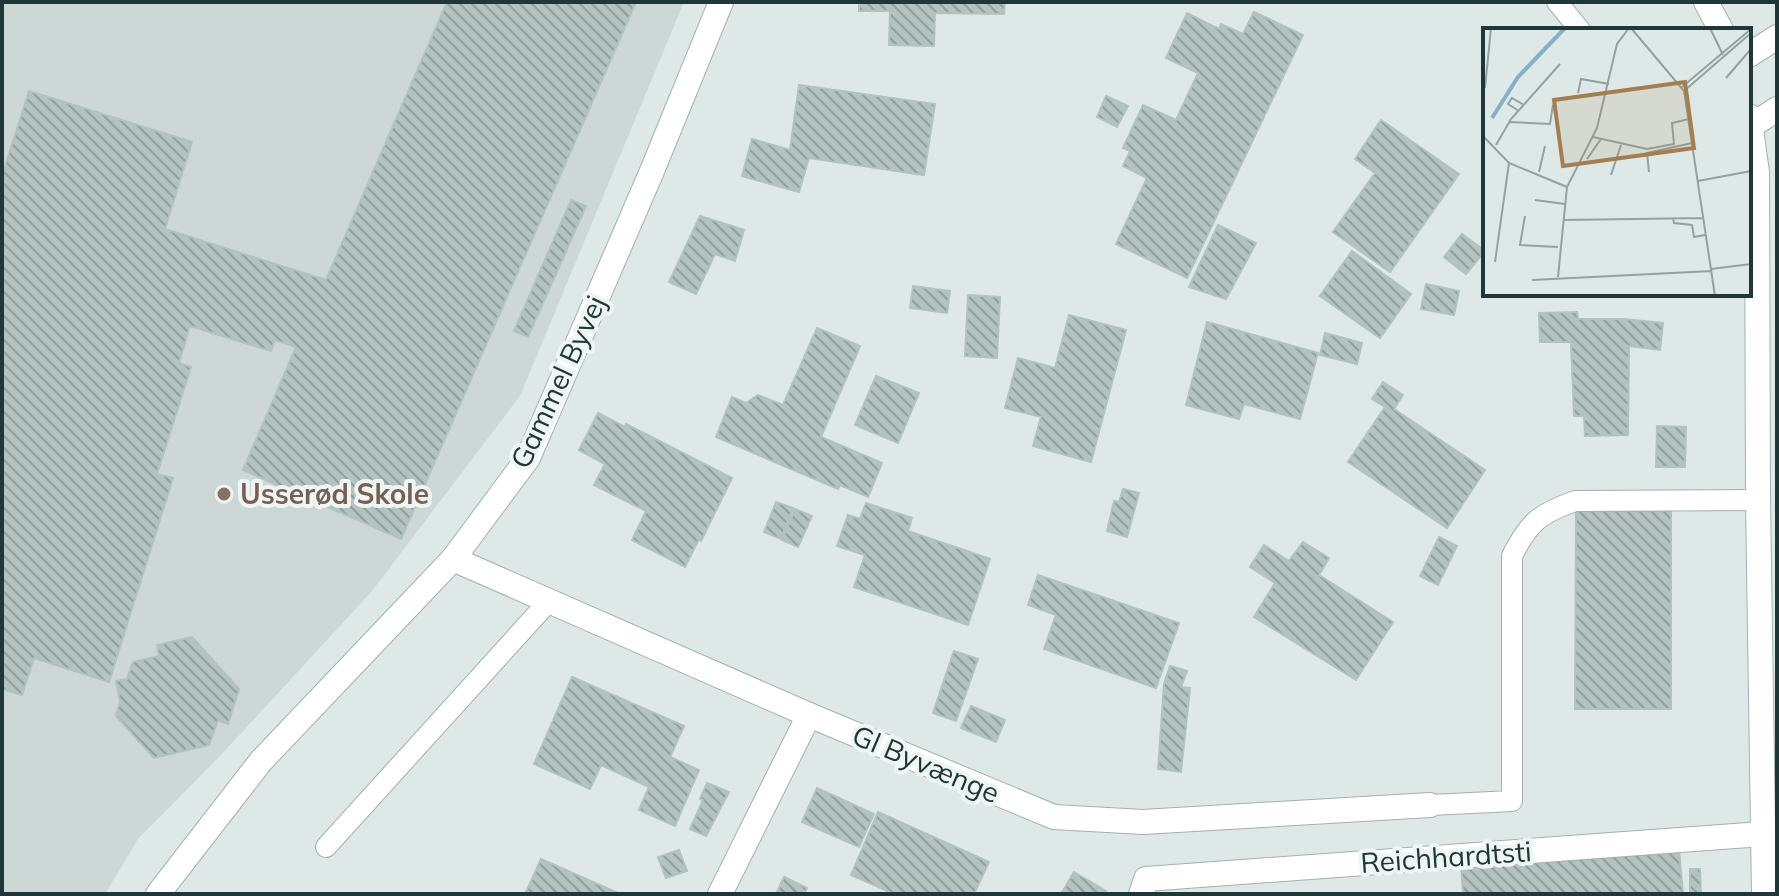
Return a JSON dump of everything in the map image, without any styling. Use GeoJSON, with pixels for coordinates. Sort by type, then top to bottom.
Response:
{"type":"FeatureCollection","features":[{"type":"Feature","properties":{"kind":"street","name":"Gammel Byvej"},"geometry":{"type":"LineString","coordinates":[[158,894],[261,761],[453,559],[528,458],[721,2]]}},
{"type":"Feature","properties":{"kind":"street"},"geometry":{"type":"LineString","coordinates":[[1706,2],[1720,28]]}},
{"type":"Feature","properties":{"kind":"street"},"geometry":{"type":"LineString","coordinates":[[1751,54],[1777,37]]}},
{"type":"Feature","properties":{"kind":"street"},"geometry":{"type":"LineString","coordinates":[[1751,121],[1777,109]]}},
{"type":"Feature","properties":{"kind":"street"},"geometry":{"type":"LineString","coordinates":[[1751,128],[1757,172],[1764,894]]}},
{"type":"Feature","properties":{"kind":"street","name":"Gl Byvænge"},"geometry":{"type":"LineString","coordinates":[[453,559],[809,715],[1054,817],[1143,822],[1430,805]]}},
{"type":"Feature","properties":{"kind":"street"},"geometry":{"type":"LineString","coordinates":[[720,894],[809,715]]}},
{"type":"Feature","properties":{"kind":"street","name":"Reichhardtsti"},"geometry":{"type":"LineString","coordinates":[[1141,894],[1146,879],[1762,834]]}},
{"type":"Feature","properties":{"kind":"lane"},"geometry":{"type":"LineString","coordinates":[[1557,2],[1578,28]]}},
{"type":"Feature","properties":{"kind":"lane"},"geometry":{"type":"LineString","coordinates":[[1430,805],[1512,801],[1512,556],[1526,528],[1547,511],[1575,501],[1758,500]]}},
{"type":"Feature","properties":{"kind":"lane"},"geometry":{"type":"LineString","coordinates":[[326,847],[549,601]]}},
{"type":"Feature","properties":{"kind":"shaded area","name":"Usserød Skole"},"geometry":{"type":"Polygon","coordinates":[[[2,2],[684,2],[520,396],[372,591],[221,755],[138,839],[105,894],[2,894],[2,2]]]}},
{"type":"Feature","properties":{"kind":"building"},"geometry":{"type":"Polygon","coordinates":[[[447,2],[636,2],[401,539],[243,470],[296,347],[275,340],[271,351],[190,326],[179,363],[191,367],[157,474],[173,478],[109,682],[34,658],[22,695],[2,689],[2,176],[29,91],[192,142],[165,229],[326,280],[447,2]]]}},
{"type":"Feature","properties":{"kind":"building"},"geometry":{"type":"Polygon","coordinates":[[[859,2],[1005,2],[1004,14],[935,13],[934,46],[889,45],[890,11],[859,11],[859,2]]]}},
{"type":"Feature","properties":{"kind":"building"},"geometry":{"type":"Polygon","coordinates":[[[1254,12],[1303,35],[1187,278],[1116,244],[1147,178],[1123,166],[1130,151],[1123,148],[1143,105],[1176,120],[1198,73],[1166,58],[1187,13],[1219,29],[1221,24],[1243,34],[1254,12]]]}},
{"type":"Feature","properties":{"kind":"building"},"geometry":{"type":"Polygon","coordinates":[[[799,85],[935,104],[924,175],[809,158],[799,192],[742,176],[752,139],[790,150],[799,85]]]}},
{"type":"Feature","properties":{"kind":"building"},"geometry":{"type":"Polygon","coordinates":[[[1106,96],[1128,106],[1117,127],[1097,117],[1106,96]]]}},
{"type":"Feature","properties":{"kind":"building"},"geometry":{"type":"Polygon","coordinates":[[[1381,120],[1459,174],[1390,272],[1333,232],[1375,173],[1355,159],[1381,120]]]}},
{"type":"Feature","properties":{"kind":"building"},"geometry":{"type":"Polygon","coordinates":[[[571,200],[586,206],[528,337],[514,331],[571,200]]]}},
{"type":"Feature","properties":{"kind":"building"},"geometry":{"type":"Polygon","coordinates":[[[700,216],[744,230],[735,261],[715,254],[696,294],[669,282],[700,216]]]}},
{"type":"Feature","properties":{"kind":"building"},"geometry":{"type":"Polygon","coordinates":[[[1218,225],[1256,243],[1226,299],[1189,287],[1218,225]]]}},
{"type":"Feature","properties":{"kind":"building"},"geometry":{"type":"Polygon","coordinates":[[[1462,234],[1483,250],[1466,274],[1444,257],[1462,234]]]}},
{"type":"Feature","properties":{"kind":"building"},"geometry":{"type":"Polygon","coordinates":[[[1352,251],[1411,294],[1380,338],[1320,296],[1352,251]]]}},
{"type":"Feature","properties":{"kind":"building"},"geometry":{"type":"Polygon","coordinates":[[[1426,284],[1459,291],[1454,315],[1421,309],[1426,284]]]}},
{"type":"Feature","properties":{"kind":"building"},"geometry":{"type":"Polygon","coordinates":[[[913,286],[950,291],[947,313],[910,308],[913,286]]]}},
{"type":"Feature","properties":{"kind":"building"},"geometry":{"type":"Polygon","coordinates":[[[968,295],[1000,297],[997,358],[965,356],[968,295]]]}},
{"type":"Feature","properties":{"kind":"building"},"geometry":{"type":"Polygon","coordinates":[[[1577,312],[1578,319],[1663,323],[1660,350],[1629,346],[1628,435],[1585,436],[1584,416],[1574,416],[1571,342],[1540,342],[1539,313],[1577,312]]]}},
{"type":"Feature","properties":{"kind":"building"},"geometry":{"type":"Polygon","coordinates":[[[1069,315],[1126,330],[1091,462],[1033,446],[1041,417],[1005,408],[1018,358],[1055,368],[1069,315]]]}},
{"type":"Feature","properties":{"kind":"building"},"geometry":{"type":"Polygon","coordinates":[[[1207,322],[1318,353],[1300,419],[1244,404],[1239,419],[1186,405],[1207,322]]]}},
{"type":"Feature","properties":{"kind":"building"},"geometry":{"type":"Polygon","coordinates":[[[817,328],[860,346],[821,437],[882,463],[868,497],[840,485],[838,489],[716,437],[732,397],[746,403],[758,395],[783,405],[817,328]]]}},
{"type":"Feature","properties":{"kind":"building"},"geometry":{"type":"Polygon","coordinates":[[[1325,333],[1362,343],[1357,364],[1320,355],[1325,333]]]}},
{"type":"Feature","properties":{"kind":"building"},"geometry":{"type":"Polygon","coordinates":[[[876,376],[919,393],[898,443],[855,425],[876,376]]]}},
{"type":"Feature","properties":{"kind":"building"},"geometry":{"type":"Polygon","coordinates":[[[1383,382],[1403,395],[1394,409],[1485,470],[1447,528],[1348,462],[1385,407],[1372,399],[1383,382]]]}},
{"type":"Feature","properties":{"kind":"building"},"geometry":{"type":"Polygon","coordinates":[[[598,413],[732,478],[685,567],[632,540],[646,511],[594,485],[605,464],[579,450],[598,413]]]}},
{"type":"Feature","properties":{"kind":"building"},"geometry":{"type":"Polygon","coordinates":[[[1657,426],[1686,427],[1685,467],[1656,467],[1657,426]]]}},
{"type":"Feature","properties":{"kind":"building"},"geometry":{"type":"Polygon","coordinates":[[[1123,489],[1139,493],[1127,537],[1107,531],[1114,501],[1119,502],[1123,489]]]}},
{"type":"Feature","properties":{"kind":"building"},"geometry":{"type":"Polygon","coordinates":[[[776,502],[793,508],[781,539],[764,532],[776,502]]]}},
{"type":"Feature","properties":{"kind":"building"},"geometry":{"type":"Polygon","coordinates":[[[866,503],[912,518],[908,531],[990,559],[968,625],[854,587],[865,555],[837,546],[848,515],[860,519],[866,503]]]}},
{"type":"Feature","properties":{"kind":"building"},"geometry":{"type":"Polygon","coordinates":[[[795,509],[812,516],[798,547],[782,540],[795,509]]]}},
{"type":"Feature","properties":{"kind":"building"},"geometry":{"type":"Polygon","coordinates":[[[1576,510],[1671,511],[1671,709],[1575,709],[1576,510]]]}},
{"type":"Feature","properties":{"kind":"building"},"geometry":{"type":"Polygon","coordinates":[[[1439,537],[1457,546],[1438,585],[1420,576],[1439,537]]]}},
{"type":"Feature","properties":{"kind":"building"},"geometry":{"type":"Polygon","coordinates":[[[1303,542],[1329,558],[1319,575],[1393,622],[1356,680],[1254,617],[1275,583],[1250,567],[1264,545],[1289,561],[1303,542]]]}},
{"type":"Feature","properties":{"kind":"building"},"geometry":{"type":"Polygon","coordinates":[[[1038,575],[1179,623],[1156,688],[1044,649],[1056,615],[1028,605],[1038,575]]]}},
{"type":"Feature","properties":{"kind":"building"},"geometry":{"type":"Polygon","coordinates":[[[192,637],[239,689],[228,724],[218,720],[209,745],[154,758],[116,716],[120,701],[116,681],[127,679],[133,662],[159,656],[157,645],[192,637]]]}},
{"type":"Feature","properties":{"kind":"building"},"geometry":{"type":"Polygon","coordinates":[[[954,651],[978,659],[956,721],[933,713],[954,651]]]}},
{"type":"Feature","properties":{"kind":"building"},"geometry":{"type":"Polygon","coordinates":[[[1170,666],[1187,671],[1181,687],[1190,688],[1181,772],[1158,769],[1164,684],[1170,666]]]}},
{"type":"Feature","properties":{"kind":"building"},"geometry":{"type":"Polygon","coordinates":[[[572,677],[684,726],[670,757],[699,770],[675,826],[639,810],[649,787],[601,765],[590,789],[534,764],[572,677]]]}},
{"type":"Feature","properties":{"kind":"building"},"geometry":{"type":"Polygon","coordinates":[[[971,706],[1005,720],[996,742],[961,728],[971,706]]]}},
{"type":"Feature","properties":{"kind":"building"},"geometry":{"type":"Polygon","coordinates":[[[707,783],[729,792],[706,836],[690,829],[707,783]]]}},
{"type":"Feature","properties":{"kind":"building"},"geometry":{"type":"Polygon","coordinates":[[[817,788],[874,814],[859,847],[802,822],[817,788]]]}},
{"type":"Feature","properties":{"kind":"building"},"geometry":{"type":"Polygon","coordinates":[[[878,812],[989,862],[974,894],[894,894],[851,875],[878,812]]]}},
{"type":"Feature","properties":{"kind":"building"},"geometry":{"type":"Polygon","coordinates":[[[679,850],[687,871],[666,878],[658,857],[679,850]]]}},
{"type":"Feature","properties":{"kind":"building"},"geometry":{"type":"Polygon","coordinates":[[[1679,850],[1683,894],[1463,894],[1461,864],[1679,850]]]}},
{"type":"Feature","properties":{"kind":"building"},"geometry":{"type":"Polygon","coordinates":[[[541,859],[620,894],[525,894],[541,859]]]}},
{"type":"Feature","properties":{"kind":"building"},"geometry":{"type":"Polygon","coordinates":[[[1690,869],[1700,869],[1701,894],[1690,894],[1690,869]]]}},
{"type":"Feature","properties":{"kind":"building"},"geometry":{"type":"Polygon","coordinates":[[[1074,872],[1106,891],[1104,894],[1061,894],[1074,872]]]}},
{"type":"Feature","properties":{"kind":"building"},"geometry":{"type":"Polygon","coordinates":[[[784,877],[807,888],[804,894],[776,894],[784,877]]]}},
{"type":"Feature","properties":{"kind":"place","name":"Usserød Skole"},"geometry":{"type":"Point","coordinates":[224,494]}}]}
